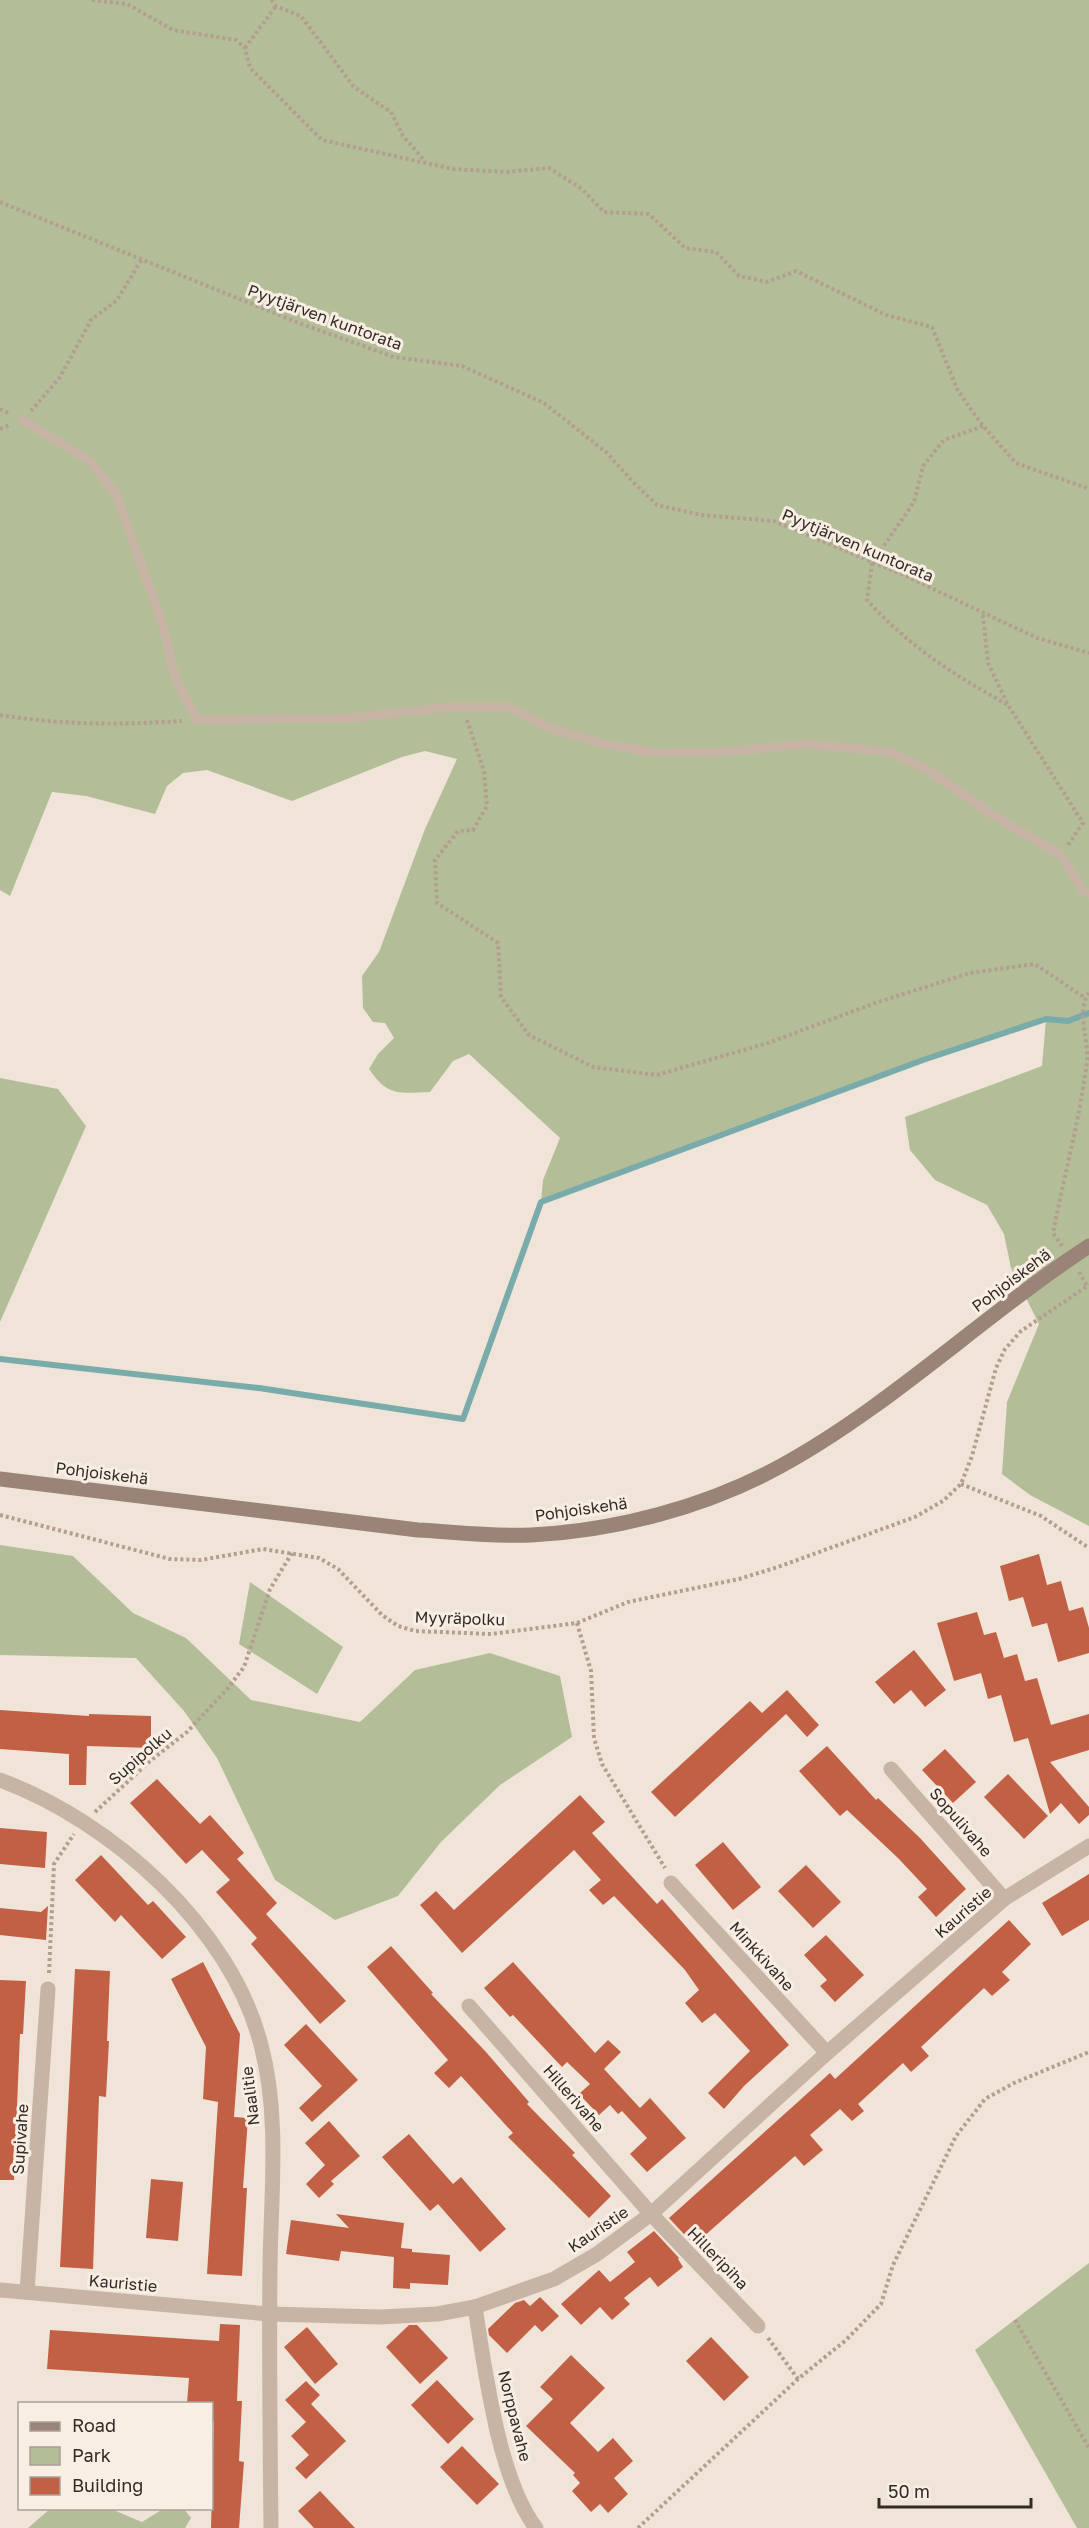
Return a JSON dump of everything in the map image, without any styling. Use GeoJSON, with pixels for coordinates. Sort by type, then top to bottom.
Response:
{"type":"FeatureCollection","features":[{"type":"Feature","properties":{"kind":"main road","name":"Pohjoiskehä"},"geometry":{"type":"LineString","coordinates":[[0,1479],[418,1530],[485,1534],[551,1533],[643,1518],[709,1499],[778,1467],[839,1430],[1089,1246]]}},
{"type":"Feature","properties":{"kind":"street","name":"Sopulivahe"},"geometry":{"type":"LineString","coordinates":[[891,1769],[1004,1899]]}},
{"type":"Feature","properties":{"kind":"street","name":"Naalitie"},"geometry":{"type":"LineString","coordinates":[[0,1780],[33,1792],[84,1822],[146,1871],[196,1920],[238,1984],[257,2034],[272,2107],[269,2314],[271,2528]]}},
{"type":"Feature","properties":{"kind":"street","name":"Kauristie"},"geometry":{"type":"LineString","coordinates":[[0,2290],[269,2314],[380,2317],[437,2314],[475,2307],[554,2279],[597,2254],[651,2214],[827,2053],[1004,1899],[1089,1846]]}},
{"type":"Feature","properties":{"kind":"street","name":"Minkkivahe"},"geometry":{"type":"LineString","coordinates":[[671,1883],[827,2053]]}},
{"type":"Feature","properties":{"kind":"street","name":"Supivahe"},"geometry":{"type":"LineString","coordinates":[[27,2292],[48,1989]]}},
{"type":"Feature","properties":{"kind":"street","name":"Hillerivahe"},"geometry":{"type":"LineString","coordinates":[[469,2006],[651,2214]]}},
{"type":"Feature","properties":{"kind":"street","name":"Hilleripiha"},"geometry":{"type":"LineString","coordinates":[[651,2214],[758,2326]]}},
{"type":"Feature","properties":{"kind":"street","name":"Norppavahe"},"geometry":{"type":"LineString","coordinates":[[475,2307],[489,2397],[510,2471],[526,2514],[536,2528]]}},
{"type":"Feature","properties":{"kind":"lane"},"geometry":{"type":"LineString","coordinates":[[22,420],[90,461],[116,494],[164,626],[175,678],[197,720],[352,718],[463,706],[508,707],[552,729],[597,742],[656,753],[724,752],[806,744],[891,752],[930,771],[993,815],[1061,855],[1083,891],[1089,894]]}},
{"type":"Feature","properties":{"kind":"path"},"geometry":{"type":"LineString","coordinates":[[92,0],[127,4],[173,30],[236,40],[245,48],[250,68],[322,140],[453,169],[506,172],[549,168],[582,189],[604,212],[649,214],[685,248],[716,252],[739,276],[767,282],[796,271],[886,315],[932,327],[958,391],[983,426],[1016,463],[1089,489]]}},
{"type":"Feature","properties":{"kind":"path"},"geometry":{"type":"LineString","coordinates":[[270,0],[276,6],[301,16],[354,87],[391,112],[403,136],[424,161]]}},
{"type":"Feature","properties":{"kind":"path"},"geometry":{"type":"LineString","coordinates":[[245,48],[276,6]]}},
{"type":"Feature","properties":{"kind":"path","name":"Pyytjärven kuntorata"},"geometry":{"type":"LineString","coordinates":[[0,202],[320,331],[394,357],[462,366],[544,403],[608,453],[633,482],[657,504],[701,514],[774,521],[908,576],[983,615],[1037,638],[1089,653]]}},
{"type":"Feature","properties":{"kind":"path"},"geometry":{"type":"LineString","coordinates":[[22,420],[60,377],[90,320],[117,300],[142,259]]}},
{"type":"Feature","properties":{"kind":"path"},"geometry":{"type":"LineString","coordinates":[[983,426],[944,440],[923,466],[914,502],[872,563],[867,600],[896,631],[952,674],[1008,705]]}},
{"type":"Feature","properties":{"kind":"path"},"geometry":{"type":"LineString","coordinates":[[983,615],[988,663],[1008,705],[1083,823],[1089,828]]}},
{"type":"Feature","properties":{"kind":"path"},"geometry":{"type":"LineString","coordinates":[[463,706],[484,771],[488,806],[473,830],[458,831],[435,860],[437,903],[498,943],[501,997],[529,1035],[593,1067],[657,1075],[768,1044],[878,1002],[970,973],[1035,964],[1085,998]]}},
{"type":"Feature","properties":{"kind":"path"},"geometry":{"type":"LineString","coordinates":[[0,715],[36,721],[122,724],[197,720]]}},
{"type":"Feature","properties":{"kind":"path"},"geometry":{"type":"LineString","coordinates":[[1061,855],[1083,823]]}},
{"type":"Feature","properties":{"kind":"path"},"geometry":{"type":"LineString","coordinates":[[1089,993],[1085,998],[1087,1059],[1053,1233],[1088,1286],[1021,1331],[1005,1349],[996,1368],[972,1456],[961,1485],[1041,1516],[1089,1548]]}},
{"type":"Feature","properties":{"kind":"path","name":"Myyräpolku"},"geometry":{"type":"LineString","coordinates":[[0,1515],[170,1560],[201,1560],[263,1550],[319,1558],[338,1569],[382,1615],[398,1626],[415,1631],[491,1634],[578,1623],[628,1602],[739,1578],[778,1567],[915,1517],[943,1501],[961,1485]]}},
{"type":"Feature","properties":{"kind":"path","name":"Supipolku"},"geometry":{"type":"LineString","coordinates":[[48,1989],[54,1864],[64,1845],[84,1822],[150,1761],[187,1732],[228,1688],[244,1667],[270,1589],[292,1553]]}},
{"type":"Feature","properties":{"kind":"path"},"geometry":{"type":"LineString","coordinates":[[578,1623],[591,1671],[594,1738],[602,1764],[614,1788],[659,1855],[671,1883]]}},
{"type":"Feature","properties":{"kind":"path"},"geometry":{"type":"LineString","coordinates":[[638,2528],[798,2379],[846,2340],[881,2304],[893,2265],[956,2136],[985,2099],[1014,2083],[1089,2052]]}},
{"type":"Feature","properties":{"kind":"path"},"geometry":{"type":"LineString","coordinates":[[1015,2320],[1089,2448]]}},
{"type":"Feature","properties":{"kind":"path"},"geometry":{"type":"LineString","coordinates":[[758,2326],[783,2355],[798,2379]]}},
{"type":"Feature","properties":{"kind":"green space"},"geometry":{"type":"Polygon","coordinates":[[[0,0],[1089,0],[1089,1526],[1030,1495],[1002,1474],[1007,1402],[1039,1324],[1011,1268],[1004,1234],[987,1205],[935,1180],[910,1150],[905,1117],[1042,1066],[1046,1019],[923,1060],[541,1202],[543,1180],[560,1138],[469,1054],[453,1061],[430,1092],[402,1093],[388,1089],[369,1069],[378,1054],[394,1038],[385,1023],[373,1022],[363,1008],[362,976],[379,952],[425,829],[457,759],[425,751],[402,757],[292,801],[207,770],[183,773],[167,786],[155,814],[86,796],[52,792],[10,896],[0,890],[0,0]]]}},
{"type":"Feature","properties":{"kind":"green space"},"geometry":{"type":"Polygon","coordinates":[[[0,1078],[58,1089],[86,1126],[0,1322],[0,1078]]]}},
{"type":"Feature","properties":{"kind":"green space"},"geometry":{"type":"Polygon","coordinates":[[[0,1545],[73,1556],[133,1613],[186,1638],[251,1700],[360,1722],[415,1670],[490,1653],[560,1676],[572,1737],[500,1785],[441,1842],[398,1896],[335,1920],[275,1880],[217,1758],[184,1711],[136,1658],[0,1655],[0,1545]]]}},
{"type":"Feature","properties":{"kind":"green space"},"geometry":{"type":"Polygon","coordinates":[[[250,1582],[343,1647],[317,1694],[239,1644],[250,1582]]]}},
{"type":"Feature","properties":{"kind":"green space"},"geometry":{"type":"Polygon","coordinates":[[[1089,2263],[1089,2528],[1077,2528],[975,2350],[1089,2263]]]}},
{"type":"Feature","properties":{"kind":"green space"},"geometry":{"type":"Polygon","coordinates":[[[49,2510],[113,2510],[142,2522],[161,2510],[185,2510],[191,2518],[185,2528],[28,2528],[49,2510]]]}},
{"type":"Feature","properties":{"kind":"building"},"geometry":{"type":"Polygon","coordinates":[[[1039,1554],[1047,1585],[1061,1581],[1069,1611],[1083,1607],[1089,1628],[1089,1653],[1058,1662],[1047,1623],[1032,1627],[1023,1597],[1009,1601],[1000,1566],[1039,1554]]]}},
{"type":"Feature","properties":{"kind":"building"},"geometry":{"type":"Polygon","coordinates":[[[977,1612],[984,1635],[996,1632],[1004,1658],[1017,1654],[1025,1681],[1037,1678],[1051,1725],[1089,1714],[1089,1750],[1050,1762],[1089,1807],[1089,1815],[1079,1824],[1061,1803],[1050,1814],[1028,1738],[1014,1742],[1001,1695],[988,1699],[981,1673],[954,1681],[937,1623],[977,1612]]]}},
{"type":"Feature","properties":{"kind":"building"},"geometry":{"type":"Polygon","coordinates":[[[914,1650],[946,1690],[925,1707],[911,1690],[894,1704],[875,1682],[914,1650]]]}},
{"type":"Feature","properties":{"kind":"building"},"geometry":{"type":"Polygon","coordinates":[[[787,1690],[819,1725],[807,1737],[786,1714],[675,1817],[651,1792],[750,1701],[762,1713],[787,1690]]]}},
{"type":"Feature","properties":{"kind":"building"},"geometry":{"type":"Polygon","coordinates":[[[0,1710],[89,1716],[89,1714],[151,1716],[151,1748],[87,1746],[86,1785],[69,1785],[69,1754],[0,1749],[0,1710]]]}},
{"type":"Feature","properties":{"kind":"building"},"geometry":{"type":"Polygon","coordinates":[[[827,1746],[876,1800],[878,1798],[920,1838],[966,1889],[936,1917],[918,1897],[927,1889],[899,1859],[847,1810],[840,1816],[799,1771],[827,1746]]]}},
{"type":"Feature","properties":{"kind":"building"},"geometry":{"type":"Polygon","coordinates":[[[945,1749],[976,1782],[953,1803],[922,1770],[945,1749]]]}},
{"type":"Feature","properties":{"kind":"building"},"geometry":{"type":"Polygon","coordinates":[[[1008,1774],[1048,1816],[1024,1839],[984,1797],[1008,1774]]]}},
{"type":"Feature","properties":{"kind":"building"},"geometry":{"type":"Polygon","coordinates":[[[157,1779],[200,1824],[210,1815],[244,1853],[237,1859],[277,1903],[266,1914],[346,2001],[320,2024],[251,1944],[257,1938],[216,1892],[230,1880],[202,1850],[186,1864],[130,1803],[157,1779]]]}},
{"type":"Feature","properties":{"kind":"building"},"geometry":{"type":"Polygon","coordinates":[[[580,1795],[605,1822],[592,1833],[657,1904],[662,1899],[789,2045],[744,2086],[724,2109],[708,2093],[750,2051],[715,2013],[702,2023],[685,2003],[699,1990],[685,1970],[614,1896],[603,1905],[589,1890],[601,1880],[574,1850],[462,1953],[420,1905],[436,1891],[454,1910],[580,1795]]]}},
{"type":"Feature","properties":{"kind":"building"},"geometry":{"type":"Polygon","coordinates":[[[0,1828],[47,1832],[45,1868],[0,1864],[0,1828]]]}},
{"type":"Feature","properties":{"kind":"building"},"geometry":{"type":"Polygon","coordinates":[[[723,1842],[761,1887],[733,1910],[695,1865],[723,1842]]]}},
{"type":"Feature","properties":{"kind":"building"},"geometry":{"type":"Polygon","coordinates":[[[101,1855],[148,1905],[153,1901],[186,1937],[162,1959],[121,1915],[115,1922],[75,1880],[101,1855]]]}},
{"type":"Feature","properties":{"kind":"building"},"geometry":{"type":"Polygon","coordinates":[[[806,1865],[841,1902],[813,1928],[778,1891],[806,1865]]]}},
{"type":"Feature","properties":{"kind":"building"},"geometry":{"type":"Polygon","coordinates":[[[1089,1874],[1089,1920],[1062,1936],[1042,1903],[1089,1874]]]}},
{"type":"Feature","properties":{"kind":"building"},"geometry":{"type":"Polygon","coordinates":[[[48,1906],[46,1940],[0,1935],[0,1908],[41,1912],[48,1906]]]}},
{"type":"Feature","properties":{"kind":"building"},"geometry":{"type":"Polygon","coordinates":[[[1009,1920],[1031,1944],[1002,1972],[1010,1980],[992,1996],[984,1988],[921,2047],[929,2056],[911,2072],[903,2063],[858,2104],[864,2111],[852,2121],[840,2109],[810,2135],[823,2150],[804,2166],[795,2156],[694,2245],[669,2218],[830,2073],[835,2079],[1009,1920]]]}},
{"type":"Feature","properties":{"kind":"building"},"geometry":{"type":"Polygon","coordinates":[[[826,1935],[864,1975],[835,2002],[820,1986],[827,1980],[804,1955],[826,1935]]]}},
{"type":"Feature","properties":{"kind":"building"},"geometry":{"type":"Polygon","coordinates":[[[391,1946],[433,1993],[431,1994],[486,2052],[529,2102],[527,2104],[575,2153],[572,2155],[611,2196],[589,2218],[508,2137],[513,2133],[461,2076],[449,2088],[434,2073],[448,2060],[367,1967],[391,1946]]]}},
{"type":"Feature","properties":{"kind":"building"},"geometry":{"type":"Polygon","coordinates":[[[203,1962],[240,2034],[234,2117],[248,2118],[243,2188],[247,2188],[242,2276],[207,2274],[218,2102],[203,2099],[206,2047],[171,1979],[203,1962]]]}},
{"type":"Feature","properties":{"kind":"building"},"geometry":{"type":"Polygon","coordinates":[[[513,1962],[595,2053],[608,2040],[621,2052],[604,2069],[640,2108],[650,2098],[686,2138],[647,2172],[630,2154],[647,2138],[622,2111],[618,2114],[610,2105],[599,2115],[579,2094],[590,2084],[567,2062],[562,2067],[513,2015],[510,2017],[484,1988],[513,1962]]]}},
{"type":"Feature","properties":{"kind":"building"},"geometry":{"type":"Polygon","coordinates":[[[75,1969],[110,1971],[106,2097],[99,2096],[93,2269],[60,2267],[75,1969]]]}},
{"type":"Feature","properties":{"kind":"building"},"geometry":{"type":"Polygon","coordinates":[[[0,1980],[26,1981],[23,2034],[20,2034],[14,2180],[0,2180],[0,1980]]]}},
{"type":"Feature","properties":{"kind":"building"},"geometry":{"type":"Polygon","coordinates":[[[306,2024],[358,2080],[312,2122],[299,2108],[322,2086],[284,2045],[306,2024]]]}},
{"type":"Feature","properties":{"kind":"building"},"geometry":{"type":"Polygon","coordinates":[[[329,2121],[360,2156],[331,2181],[334,2184],[319,2198],[306,2184],[325,2165],[305,2143],[329,2121]]]}},
{"type":"Feature","properties":{"kind":"building"},"geometry":{"type":"Polygon","coordinates":[[[409,2134],[453,2184],[461,2177],[506,2229],[480,2252],[438,2204],[430,2211],[382,2157],[409,2134]]]}},
{"type":"Feature","properties":{"kind":"building"},"geometry":{"type":"Polygon","coordinates":[[[151,2179],[183,2182],[178,2241],[146,2238],[151,2179]]]}},
{"type":"Feature","properties":{"kind":"building"},"geometry":{"type":"Polygon","coordinates":[[[336,2214],[404,2223],[401,2248],[412,2249],[412,2252],[450,2255],[448,2285],[410,2283],[410,2289],[393,2288],[394,2257],[341,2251],[339,2261],[286,2254],[291,2220],[349,2228],[336,2214]]]}},
{"type":"Feature","properties":{"kind":"building"},"geometry":{"type":"Polygon","coordinates":[[[654,2231],[679,2258],[683,2267],[658,2287],[650,2277],[624,2298],[630,2304],[612,2320],[600,2307],[581,2325],[561,2304],[599,2270],[610,2282],[635,2262],[627,2252],[654,2231]]]}},
{"type":"Feature","properties":{"kind":"building"},"geometry":{"type":"Polygon","coordinates":[[[540,2297],[559,2316],[542,2332],[535,2325],[507,2353],[489,2335],[488,2329],[515,2303],[524,2300],[530,2306],[540,2297]]]}},
{"type":"Feature","properties":{"kind":"building"},"geometry":{"type":"Polygon","coordinates":[[[220,2324],[240,2325],[237,2401],[242,2401],[239,2461],[244,2462],[239,2528],[211,2528],[213,2402],[187,2402],[189,2378],[47,2369],[50,2330],[219,2341],[220,2324]]]}},
{"type":"Feature","properties":{"kind":"building"},"geometry":{"type":"Polygon","coordinates":[[[409,2325],[417,2325],[448,2358],[420,2384],[386,2347],[409,2325]]]}},
{"type":"Feature","properties":{"kind":"building"},"geometry":{"type":"Polygon","coordinates":[[[307,2327],[338,2364],[315,2384],[284,2347],[307,2327]]]}},
{"type":"Feature","properties":{"kind":"building"},"geometry":{"type":"Polygon","coordinates":[[[711,2337],[749,2377],[724,2401],[686,2361],[711,2337]]]}},
{"type":"Feature","properties":{"kind":"building"},"geometry":{"type":"Polygon","coordinates":[[[571,2355],[605,2388],[570,2423],[598,2452],[613,2438],[633,2461],[614,2478],[628,2494],[608,2513],[600,2504],[591,2512],[572,2491],[580,2483],[573,2475],[575,2473],[526,2426],[553,2399],[540,2387],[571,2355]]]}},
{"type":"Feature","properties":{"kind":"building"},"geometry":{"type":"Polygon","coordinates":[[[437,2380],[474,2419],[448,2444],[411,2405],[437,2380]]]}},
{"type":"Feature","properties":{"kind":"building"},"geometry":{"type":"Polygon","coordinates":[[[306,2381],[320,2395],[311,2404],[346,2441],[306,2479],[295,2468],[309,2455],[291,2436],[306,2422],[285,2400],[306,2381]]]}},
{"type":"Feature","properties":{"kind":"building"},"geometry":{"type":"Polygon","coordinates":[[[462,2446],[499,2484],[477,2505],[440,2467],[462,2446]]]}},
{"type":"Feature","properties":{"kind":"building"},"geometry":{"type":"Polygon","coordinates":[[[320,2491],[355,2528],[314,2528],[298,2511],[320,2491]]]}},
{"type":"Feature","properties":{"kind":"waterway"},"geometry":{"type":"LineString","coordinates":[[0,1359],[259,1388],[463,1419],[541,1202],[923,1060],[1046,1019],[1068,1021],[1089,1013]]}}]}
